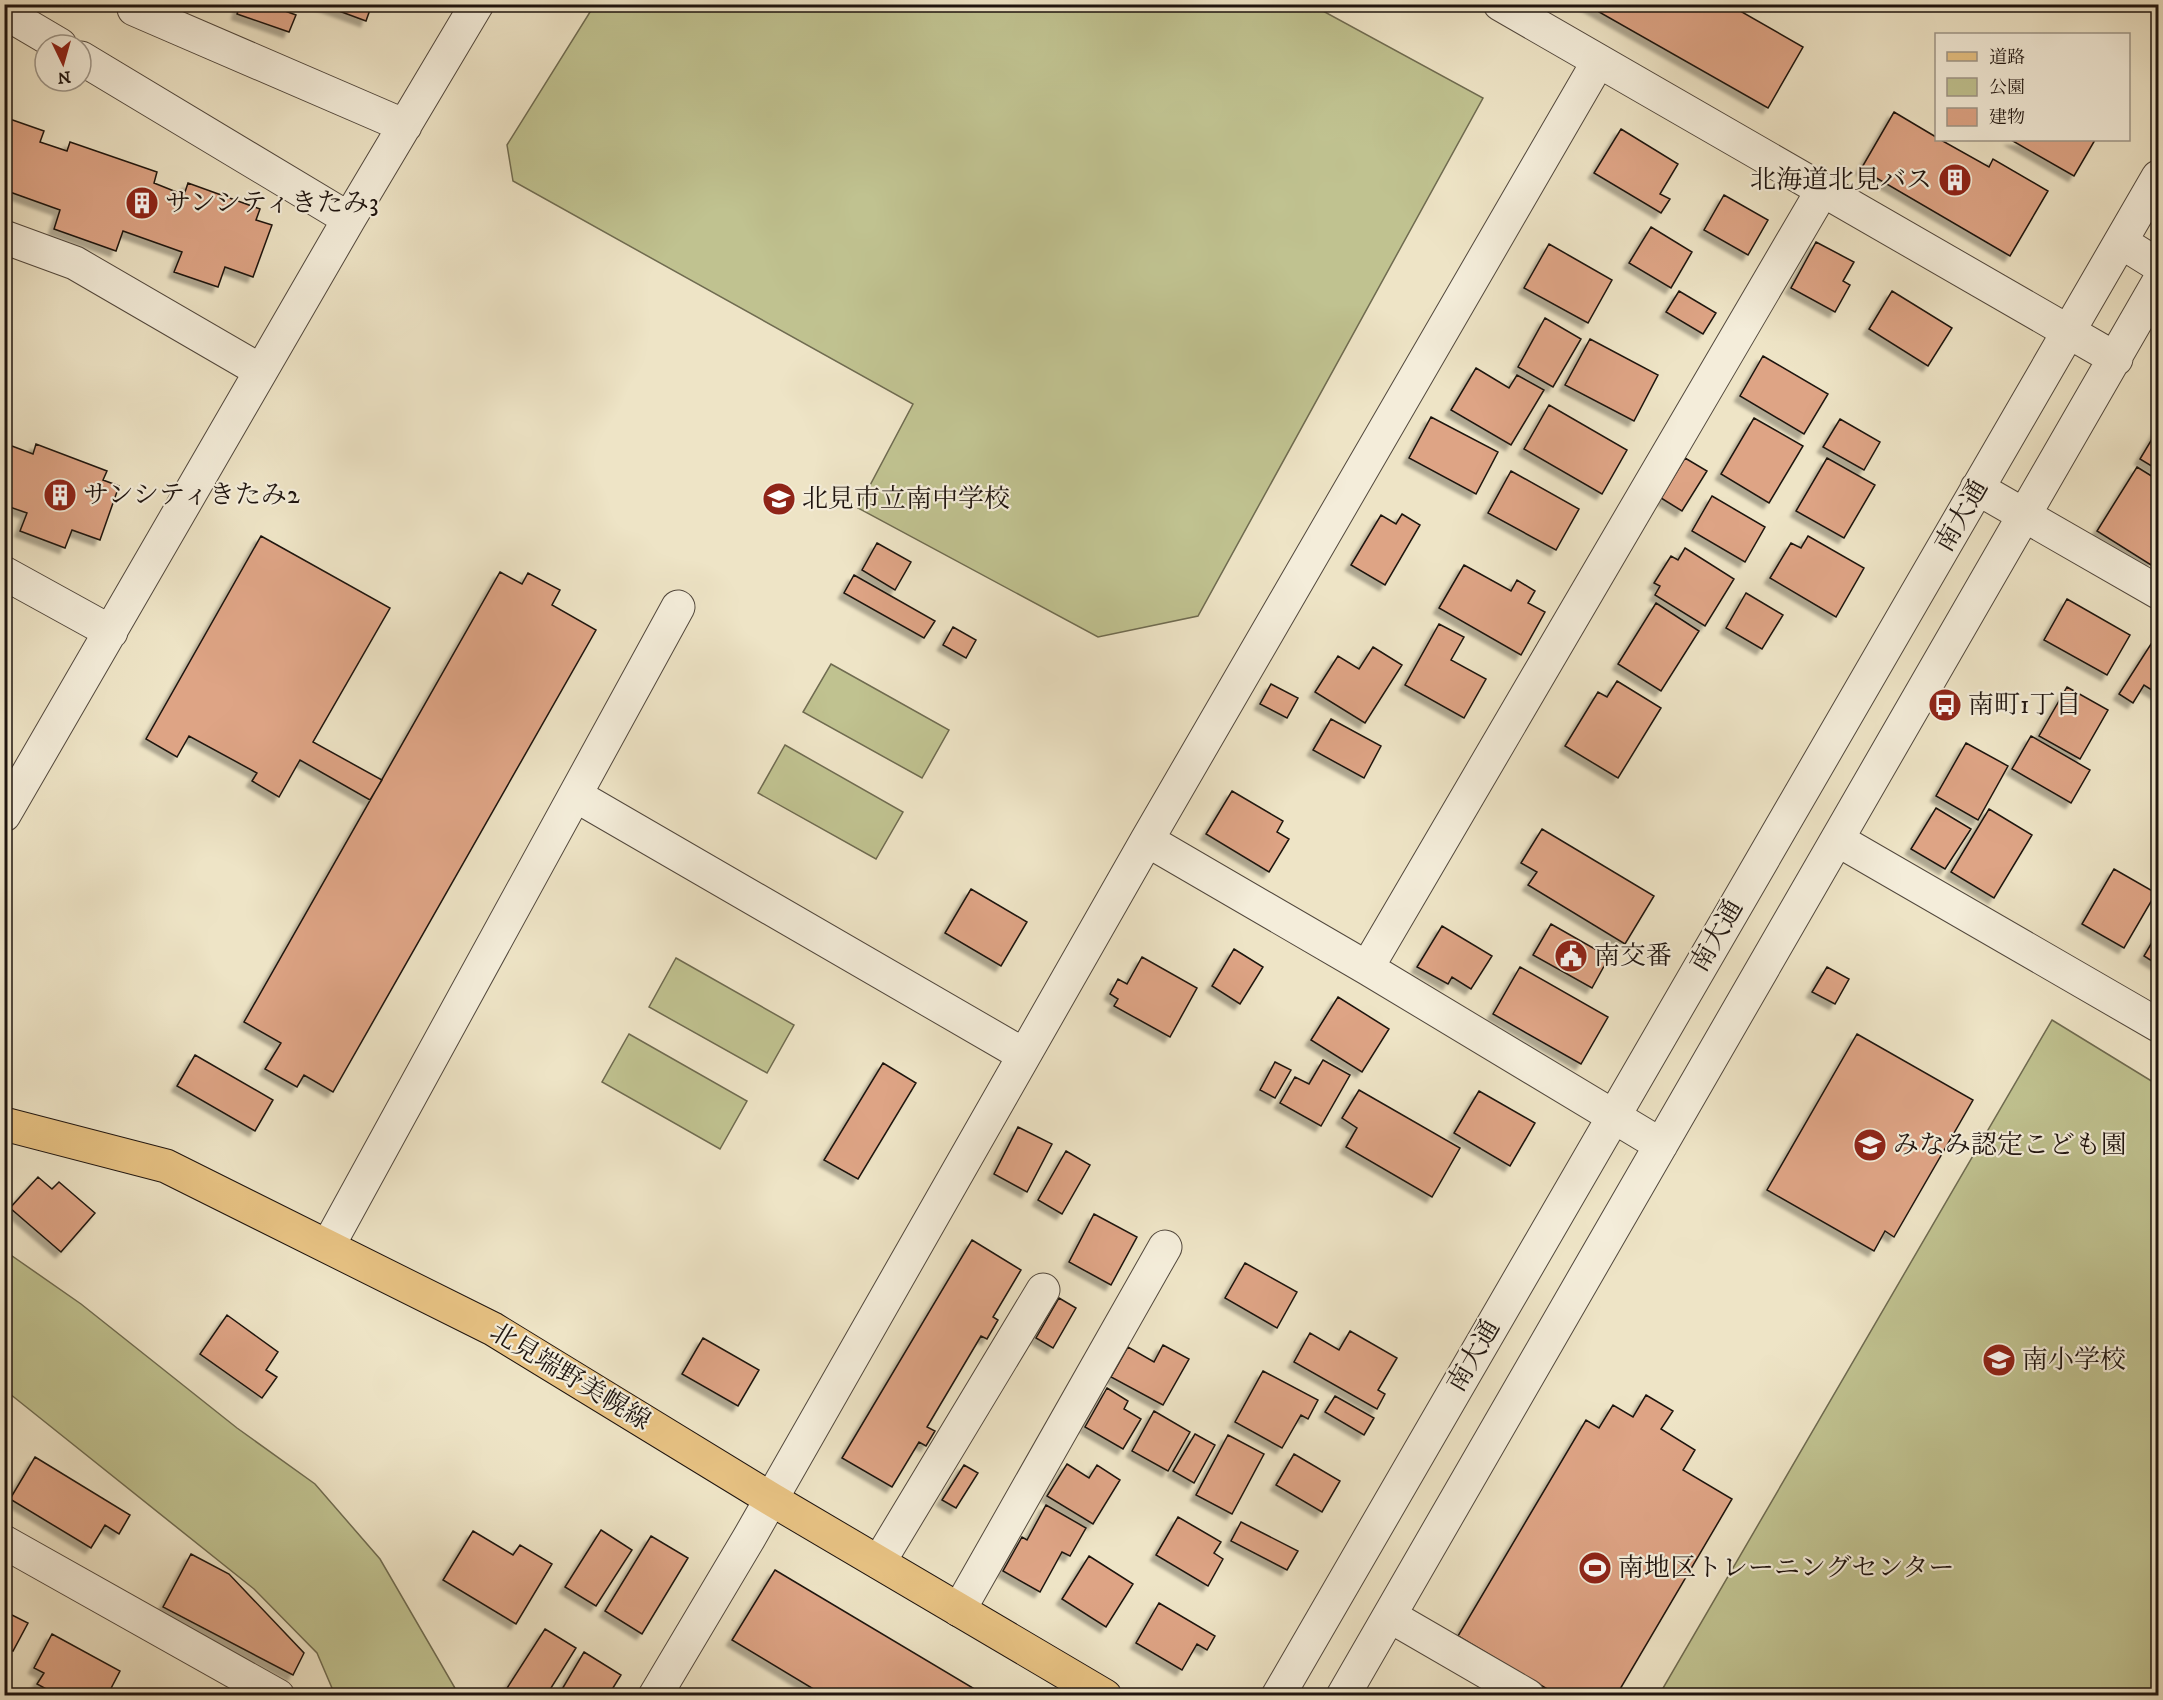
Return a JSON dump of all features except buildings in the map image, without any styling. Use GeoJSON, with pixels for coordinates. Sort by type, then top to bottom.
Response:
{"type":"FeatureCollection","features":[{"type":"Feature","properties":{"kind":"main road","name":"北見端野美幌線"},"geometry":{"type":"LineString","coordinates":[[4,1124],[166,1166],[493,1329],[771,1499],[1105,1695]]}},
{"type":"Feature","properties":{"kind":"street"},"geometry":{"type":"LineString","coordinates":[[4,815],[349,219],[477,4]]}},
{"type":"Feature","properties":{"kind":"street"},"geometry":{"type":"LineString","coordinates":[[1500,4],[2116,359]]}},
{"type":"Feature","properties":{"kind":"street"},"geometry":{"type":"LineString","coordinates":[[134,9],[405,126]]}},
{"type":"Feature","properties":{"kind":"street"},"geometry":{"type":"LineString","coordinates":[[4,12],[40,33]]}},
{"type":"Feature","properties":{"kind":"street"},"geometry":{"type":"LineString","coordinates":[[655,1695],[771,1499],[1147,840],[1598,62]]}},
{"type":"Feature","properties":{"kind":"street"},"geometry":{"type":"LineString","coordinates":[[93,65],[349,219]]}},
{"type":"Feature","properties":{"kind":"street","name":"南大通"},"geometry":{"type":"LineString","coordinates":[[1278,1695],[2158,177]]}},
{"type":"Feature","properties":{"kind":"street"},"geometry":{"type":"LineString","coordinates":[[1367,968],[1822,191]]}},
{"type":"Feature","properties":{"kind":"street"},"geometry":{"type":"LineString","coordinates":[[4,237],[75,263],[261,371]]}},
{"type":"Feature","properties":{"kind":"street"},"geometry":{"type":"LineString","coordinates":[[2121,242],[2158,265]]}},
{"type":"Feature","properties":{"kind":"street","name":"南大通"},"geometry":{"type":"LineString","coordinates":[[1343,1695],[2158,283]]}},
{"type":"Feature","properties":{"kind":"street"},"geometry":{"type":"LineString","coordinates":[[1977,488],[2158,592]]}},
{"type":"Feature","properties":{"kind":"street"},"geometry":{"type":"LineString","coordinates":[[4,573],[111,632]]}},
{"type":"Feature","properties":{"kind":"street"},"geometry":{"type":"LineString","coordinates":[[328,1246],[678,607]]}},
{"type":"Feature","properties":{"kind":"street"},"geometry":{"type":"LineString","coordinates":[[575,795],[1024,1055]]}},
{"type":"Feature","properties":{"kind":"street"},"geometry":{"type":"LineString","coordinates":[[1147,840],[1367,968],[1661,1145]]}},
{"type":"Feature","properties":{"kind":"street"},"geometry":{"type":"LineString","coordinates":[[1838,840],[2158,1025]]}},
{"type":"Feature","properties":{"kind":"street"},"geometry":{"type":"LineString","coordinates":[[959,1610],[1165,1247]]}},
{"type":"Feature","properties":{"kind":"street"},"geometry":{"type":"LineString","coordinates":[[879,1562],[1043,1290]]}},
{"type":"Feature","properties":{"kind":"street"},"geometry":{"type":"LineString","coordinates":[[4,1542],[278,1695]]}},
{"type":"Feature","properties":{"kind":"street"},"geometry":{"type":"LineString","coordinates":[[1390,1616],[1528,1695]]}},
{"type":"Feature","properties":{"kind":"green space"},"geometry":{"type":"Polygon","coordinates":[[[595,4],[1312,5],[1483,98],[1198,616],[1098,637],[858,508],[913,404],[513,181],[507,145],[595,4]]]}},
{"type":"Feature","properties":{"kind":"green space"},"geometry":{"type":"Polygon","coordinates":[[[831,664],[949,730],[922,778],[803,712],[831,664]]]}},
{"type":"Feature","properties":{"kind":"green space"},"geometry":{"type":"Polygon","coordinates":[[[785,745],[903,812],[876,859],[758,793],[785,745]]]}},
{"type":"Feature","properties":{"kind":"green space"},"geometry":{"type":"Polygon","coordinates":[[[676,958],[794,1025],[767,1073],[649,1007],[676,958]]]}},
{"type":"Feature","properties":{"kind":"green space","name":"南小学校"},"geometry":{"type":"Polygon","coordinates":[[[2052,1020],[2158,1085],[2158,1695],[1659,1695],[2052,1020]]]}},
{"type":"Feature","properties":{"kind":"green space"},"geometry":{"type":"Polygon","coordinates":[[[629,1034],[747,1101],[720,1149],[602,1082],[629,1034]]]}},
{"type":"Feature","properties":{"kind":"green space"},"geometry":{"type":"Polygon","coordinates":[[[5,1251],[81,1304],[237,1428],[315,1484],[380,1559],[459,1695],[335,1695],[317,1653],[254,1589],[5,1390],[5,1251]]]}},
{"type":"Feature","properties":{"kind":"place","name":"北海道北見バス"},"geometry":{"type":"Point","coordinates":[1955,180]}},
{"type":"Feature","properties":{"kind":"place","name":"サンシティきたみ3"},"geometry":{"type":"Point","coordinates":[142,203]}},
{"type":"Feature","properties":{"kind":"place","name":"サンシティきたみ2"},"geometry":{"type":"Point","coordinates":[60,495]}},
{"type":"Feature","properties":{"kind":"place","name":"北見市立南中学校"},"geometry":{"type":"Point","coordinates":[779,499]}},
{"type":"Feature","properties":{"kind":"place","name":"南町1丁目"},"geometry":{"type":"Point","coordinates":[1945,705]}},
{"type":"Feature","properties":{"kind":"place","name":"南交番"},"geometry":{"type":"Point","coordinates":[1571,956]}},
{"type":"Feature","properties":{"kind":"place","name":"みなみ認定こども園"},"geometry":{"type":"Point","coordinates":[1870,1145]}},
{"type":"Feature","properties":{"kind":"place","name":"南小学校"},"geometry":{"type":"Point","coordinates":[1999,1360]}},
{"type":"Feature","properties":{"kind":"place","name":"南地区トレーニングセンター"},"geometry":{"type":"Point","coordinates":[1595,1568]}}]}
